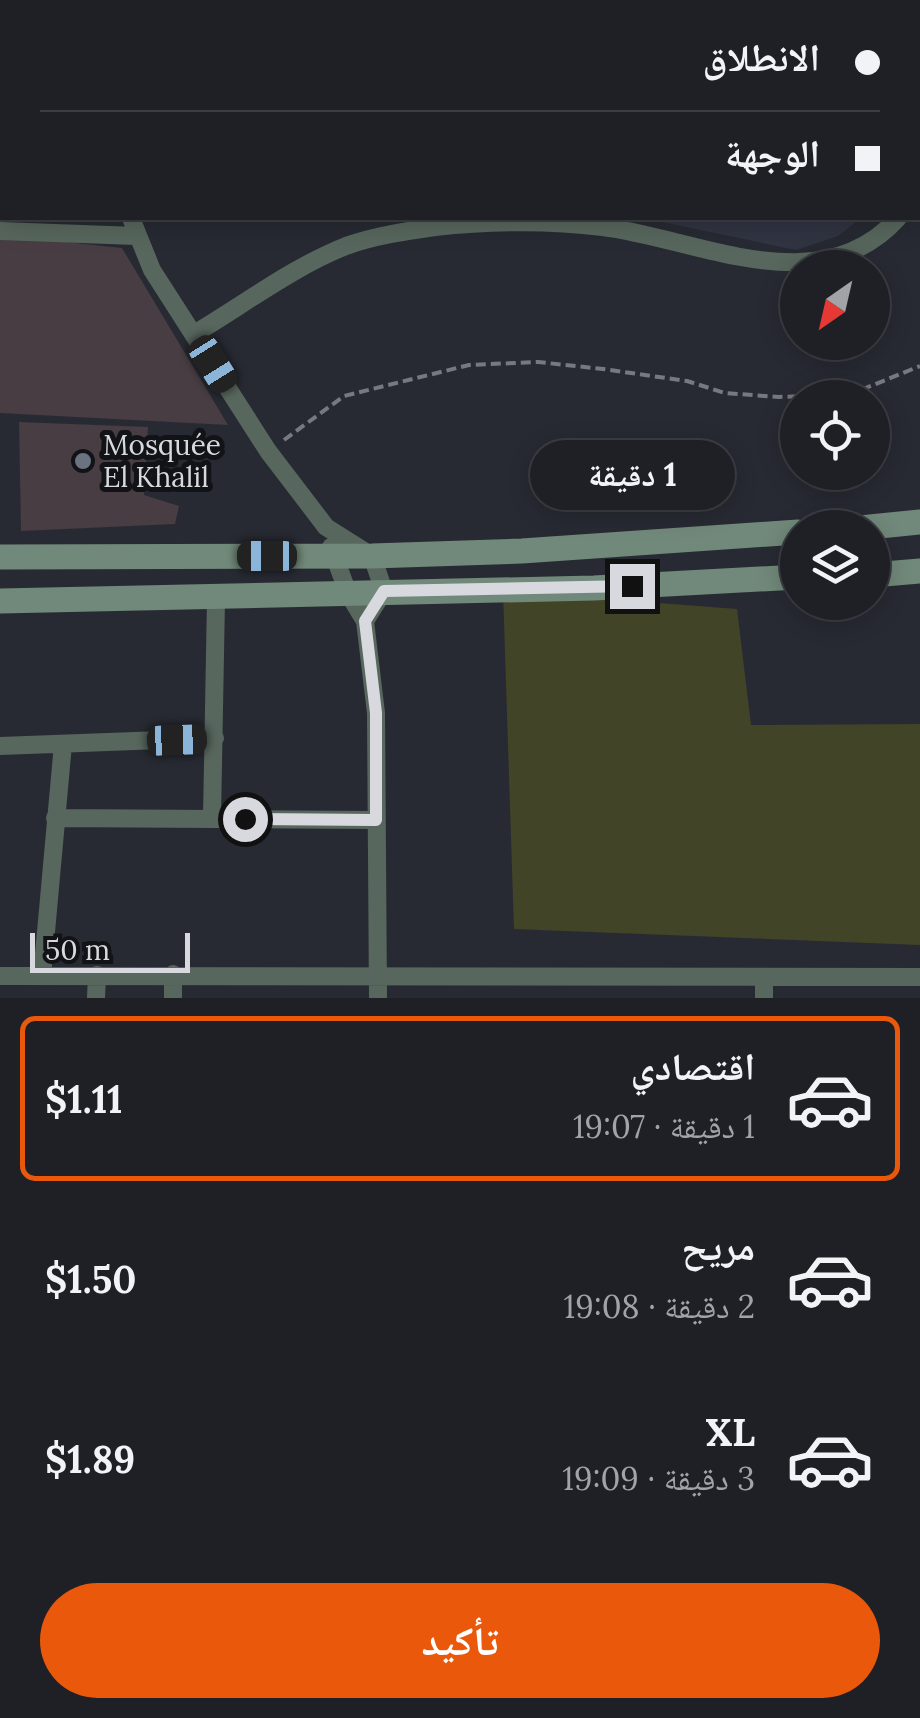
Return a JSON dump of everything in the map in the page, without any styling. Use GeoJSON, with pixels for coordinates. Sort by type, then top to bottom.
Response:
{"type":"FeatureCollection","features":[{"type":"Feature","properties":{"kind":"street"},"geometry":{"type":"LineString","coordinates":[[194,334],[346,246],[433,228],[540,222],[601,227],[763,262],[793,264],[846,254],[877,237],[896,220]]}},
{"type":"Feature","properties":{"kind":"street"},"geometry":{"type":"LineString","coordinates":[[0,231],[133,227],[152,270],[268,451],[326,527],[372,556],[384,591]]}},
{"type":"Feature","properties":{"kind":"street"},"geometry":{"type":"LineString","coordinates":[[890,525],[920,522]]}},
{"type":"Feature","properties":{"kind":"street"},"geometry":{"type":"LineString","coordinates":[[326,527],[348,593],[365,621],[376,713],[378,998]]}},
{"type":"Feature","properties":{"kind":"street"},"geometry":{"type":"LineString","coordinates":[[0,557],[372,556],[522,551],[780,533]]}},
{"type":"Feature","properties":{"kind":"street"},"geometry":{"type":"LineString","coordinates":[[890,573],[920,571]]}},
{"type":"Feature","properties":{"kind":"street"},"geometry":{"type":"LineString","coordinates":[[0,601],[594,588],[780,578]]}},
{"type":"Feature","properties":{"kind":"street"},"geometry":{"type":"LineString","coordinates":[[365,621],[384,591]]}},
{"type":"Feature","properties":{"kind":"street"},"geometry":{"type":"LineString","coordinates":[[212,818],[216,599]]}},
{"type":"Feature","properties":{"kind":"street"},"geometry":{"type":"LineString","coordinates":[[0,746],[215,738]]}},
{"type":"Feature","properties":{"kind":"street"},"geometry":{"type":"LineString","coordinates":[[42,976],[63,744]]}},
{"type":"Feature","properties":{"kind":"street"},"geometry":{"type":"LineString","coordinates":[[55,818],[376,820]]}},
{"type":"Feature","properties":{"kind":"street"},"geometry":{"type":"LineString","coordinates":[[173,974],[173,998]]}},
{"type":"Feature","properties":{"kind":"street"},"geometry":{"type":"LineString","coordinates":[[96,998],[97,975]]}},
{"type":"Feature","properties":{"kind":"street"},"geometry":{"type":"LineString","coordinates":[[0,976],[920,977]]}},
{"type":"Feature","properties":{"kind":"street"},"geometry":{"type":"LineString","coordinates":[[764,977],[764,998]]}},
{"type":"Feature","properties":{"kind":"path"},"geometry":{"type":"LineString","coordinates":[[268,451],[344,396],[469,365],[538,362],[655,374],[725,393],[779,397],[851,394],[920,366]]}},
{"type":"Feature","properties":{"kind":"shaded area"},"geometry":{"type":"Polygon","coordinates":[[[653,220],[858,220],[838,236],[796,250],[653,220]]]}},
{"type":"Feature","properties":{"kind":"green space"},"geometry":{"type":"Polygon","coordinates":[[[503,591],[737,609],[751,725],[920,724],[920,945],[514,929],[503,591]]]}},
{"type":"Feature","properties":{"kind":"building"},"geometry":{"type":"Polygon","coordinates":[[[0,235],[122,248],[228,425],[0,413],[0,235]]]}},
{"type":"Feature","properties":{"kind":"building","name":"Mosquée El Khalil"},"geometry":{"type":"Polygon","coordinates":[[[19,422],[148,427],[144,495],[179,506],[175,524],[21,531],[19,422]]]}},
{"type":"Feature","properties":{"kind":"place","name":"Mosquée El Khalil"},"geometry":{"type":"Point","coordinates":[83,461]}},
{"type":"Feature","properties":{"kind":"route"},"geometry":{"type":"LineString","coordinates":[[245,819],[376,820],[376,713],[365,621],[384,591],[632,586]]}}]}
